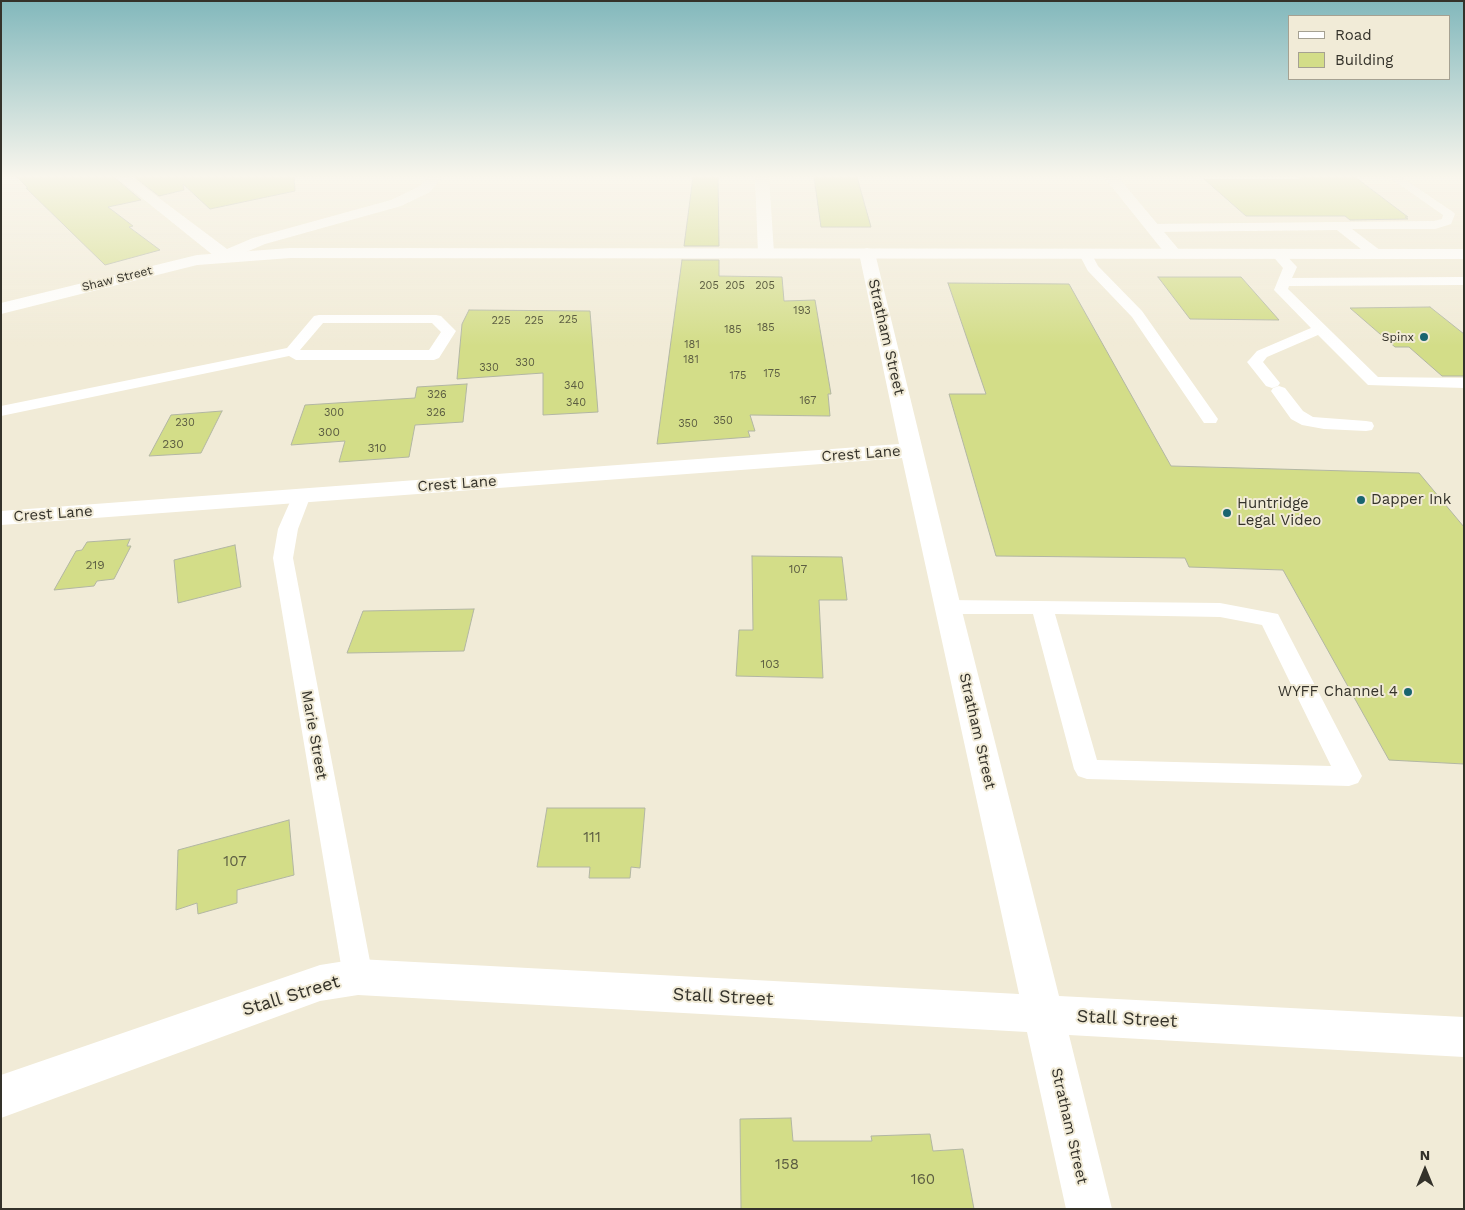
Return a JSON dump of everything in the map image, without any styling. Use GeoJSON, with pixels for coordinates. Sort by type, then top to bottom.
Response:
{"type":"FeatureCollection","features":[{"type":"Feature","properties":{"kind":"street"},"geometry":{"type":"LineString","coordinates":[[196,233],[225,256],[259,241],[286,233]]}},
{"type":"Feature","properties":{"kind":"street"},"geometry":{"type":"LineString","coordinates":[[765,233],[766,253]]}},
{"type":"Feature","properties":{"kind":"street"},"geometry":{"type":"LineString","coordinates":[[1157,233],[1174,254]]}},
{"type":"Feature","properties":{"kind":"street","name":"Shaw Street"},"geometry":{"type":"LineString","coordinates":[[1,309],[157,269],[225,256],[290,253],[1464,254]]}},
{"type":"Feature","properties":{"kind":"street","name":"Stratham Street"},"geometry":{"type":"LineString","coordinates":[[867,253],[947,607],[1089,1209]]}},
{"type":"Feature","properties":{"kind":"street","name":"Crest Lane"},"geometry":{"type":"LineString","coordinates":[[1,518],[913,450]]}},
{"type":"Feature","properties":{"kind":"street","name":"Stall Street"},"geometry":{"type":"LineString","coordinates":[[1,1097],[320,983],[358,977],[1464,1037]]}},
{"type":"Feature","properties":{"kind":"lane"},"geometry":{"type":"LineString","coordinates":[[1350,233],[1376,254]]}},
{"type":"Feature","properties":{"kind":"lane"},"geometry":{"type":"LineString","coordinates":[[1085,254],[1093,268],[1137,314],[1210,419]]}},
{"type":"Feature","properties":{"kind":"lane"},"geometry":{"type":"LineString","coordinates":[[1278,254],[1290,267],[1281,290],[1374,382],[1464,383]]}},
{"type":"Feature","properties":{"kind":"lane"},"geometry":{"type":"LineString","coordinates":[[1284,282],[1442,281],[1460,287]]}},
{"type":"Feature","properties":{"kind":"lane"},"geometry":{"type":"LineString","coordinates":[[1,411],[292,351],[319,319],[436,319],[449,332],[434,355],[296,355],[292,351]]}},
{"type":"Feature","properties":{"kind":"lane"},"geometry":{"type":"LineString","coordinates":[[1320,329],[1262,354],[1255,362],[1297,415],[1308,421],[1324,424],[1366,426]]}},
{"type":"Feature","properties":{"kind":"lane","name":"Marie Street"},"geometry":{"type":"LineString","coordinates":[[302,495],[288,529],[283,558],[358,977]]}},
{"type":"Feature","properties":{"kind":"lane"},"geometry":{"type":"LineString","coordinates":[[947,607],[1042,607],[1220,610],[1270,619],[1348,776],[1087,769],[1042,607]]}},
{"type":"Feature","properties":{"kind":"building"},"geometry":{"type":"Polygon","coordinates":[[[73,233],[138,233],[160,250],[105,265],[73,233]]]}},
{"type":"Feature","properties":{"kind":"building"},"geometry":{"type":"Polygon","coordinates":[[[686,233],[719,233],[719,246],[684,246],[686,233]]]}},
{"type":"Feature","properties":{"kind":"building"},"geometry":{"type":"Polygon","coordinates":[[[682,260],[719,260],[719,276],[782,277],[784,301],[815,300],[831,394],[828,394],[830,416],[750,415],[755,431],[748,431],[750,437],[657,444],[682,260]]]}},
{"type":"Feature","properties":{"kind":"building"},"geometry":{"type":"Polygon","coordinates":[[[1158,277],[1241,277],[1279,320],[1190,319],[1158,277]]]}},
{"type":"Feature","properties":{"kind":"building"},"geometry":{"type":"Polygon","coordinates":[[[948,283],[1069,284],[1171,466],[1419,473],[1464,527],[1464,764],[1389,760],[1283,570],[1189,567],[1185,558],[996,556],[949,394],[986,394],[948,283]]]}},
{"type":"Feature","properties":{"kind":"building","name":"Spinx"},"geometry":{"type":"Polygon","coordinates":[[[1430,307],[1464,334],[1464,376],[1442,376],[1409,347],[1395,347],[1350,308],[1430,307]]]}},
{"type":"Feature","properties":{"kind":"building"},"geometry":{"type":"Polygon","coordinates":[[[469,310],[590,311],[598,412],[543,415],[543,373],[457,379],[462,324],[469,310]]]}},
{"type":"Feature","properties":{"kind":"building"},"geometry":{"type":"Polygon","coordinates":[[[467,384],[463,422],[415,425],[409,457],[339,462],[345,441],[291,445],[305,405],[415,398],[417,387],[467,384]]]}},
{"type":"Feature","properties":{"kind":"building"},"geometry":{"type":"Polygon","coordinates":[[[222,411],[201,453],[149,456],[171,415],[222,411]]]}},
{"type":"Feature","properties":{"kind":"building"},"geometry":{"type":"Polygon","coordinates":[[[130,539],[127,546],[131,546],[114,579],[97,581],[94,586],[54,590],[76,551],[82,550],[87,542],[130,539]]]}},
{"type":"Feature","properties":{"kind":"building"},"geometry":{"type":"Polygon","coordinates":[[[235,545],[241,587],[178,603],[174,560],[235,545]]]}},
{"type":"Feature","properties":{"kind":"building"},"geometry":{"type":"Polygon","coordinates":[[[752,556],[842,557],[847,600],[819,600],[823,678],[736,676],[739,630],[753,630],[752,556]]]}},
{"type":"Feature","properties":{"kind":"building"},"geometry":{"type":"Polygon","coordinates":[[[474,609],[464,651],[347,653],[363,611],[474,609]]]}},
{"type":"Feature","properties":{"kind":"building"},"geometry":{"type":"Polygon","coordinates":[[[547,808],[645,808],[640,868],[631,867],[630,878],[589,878],[590,867],[537,867],[547,808]]]}},
{"type":"Feature","properties":{"kind":"building"},"geometry":{"type":"Polygon","coordinates":[[[289,820],[294,875],[237,890],[237,903],[198,914],[197,903],[176,910],[178,850],[289,820]]]}},
{"type":"Feature","properties":{"kind":"building"},"geometry":{"type":"Polygon","coordinates":[[[791,1118],[793,1141],[872,1141],[871,1136],[930,1134],[933,1151],[963,1149],[974,1209],[741,1209],[740,1119],[791,1118]]]}},
{"type":"Feature","properties":{"kind":"place","name":"Spinx"},"geometry":{"type":"Point","coordinates":[1424,337]}},
{"type":"Feature","properties":{"kind":"place","name":"Dapper Ink"},"geometry":{"type":"Point","coordinates":[1361,500]}},
{"type":"Feature","properties":{"kind":"place","name":"Huntridge Legal Video"},"geometry":{"type":"Point","coordinates":[1227,513]}},
{"type":"Feature","properties":{"kind":"place","name":"WYFF Channel 4"},"geometry":{"type":"Point","coordinates":[1408,692]}}]}
